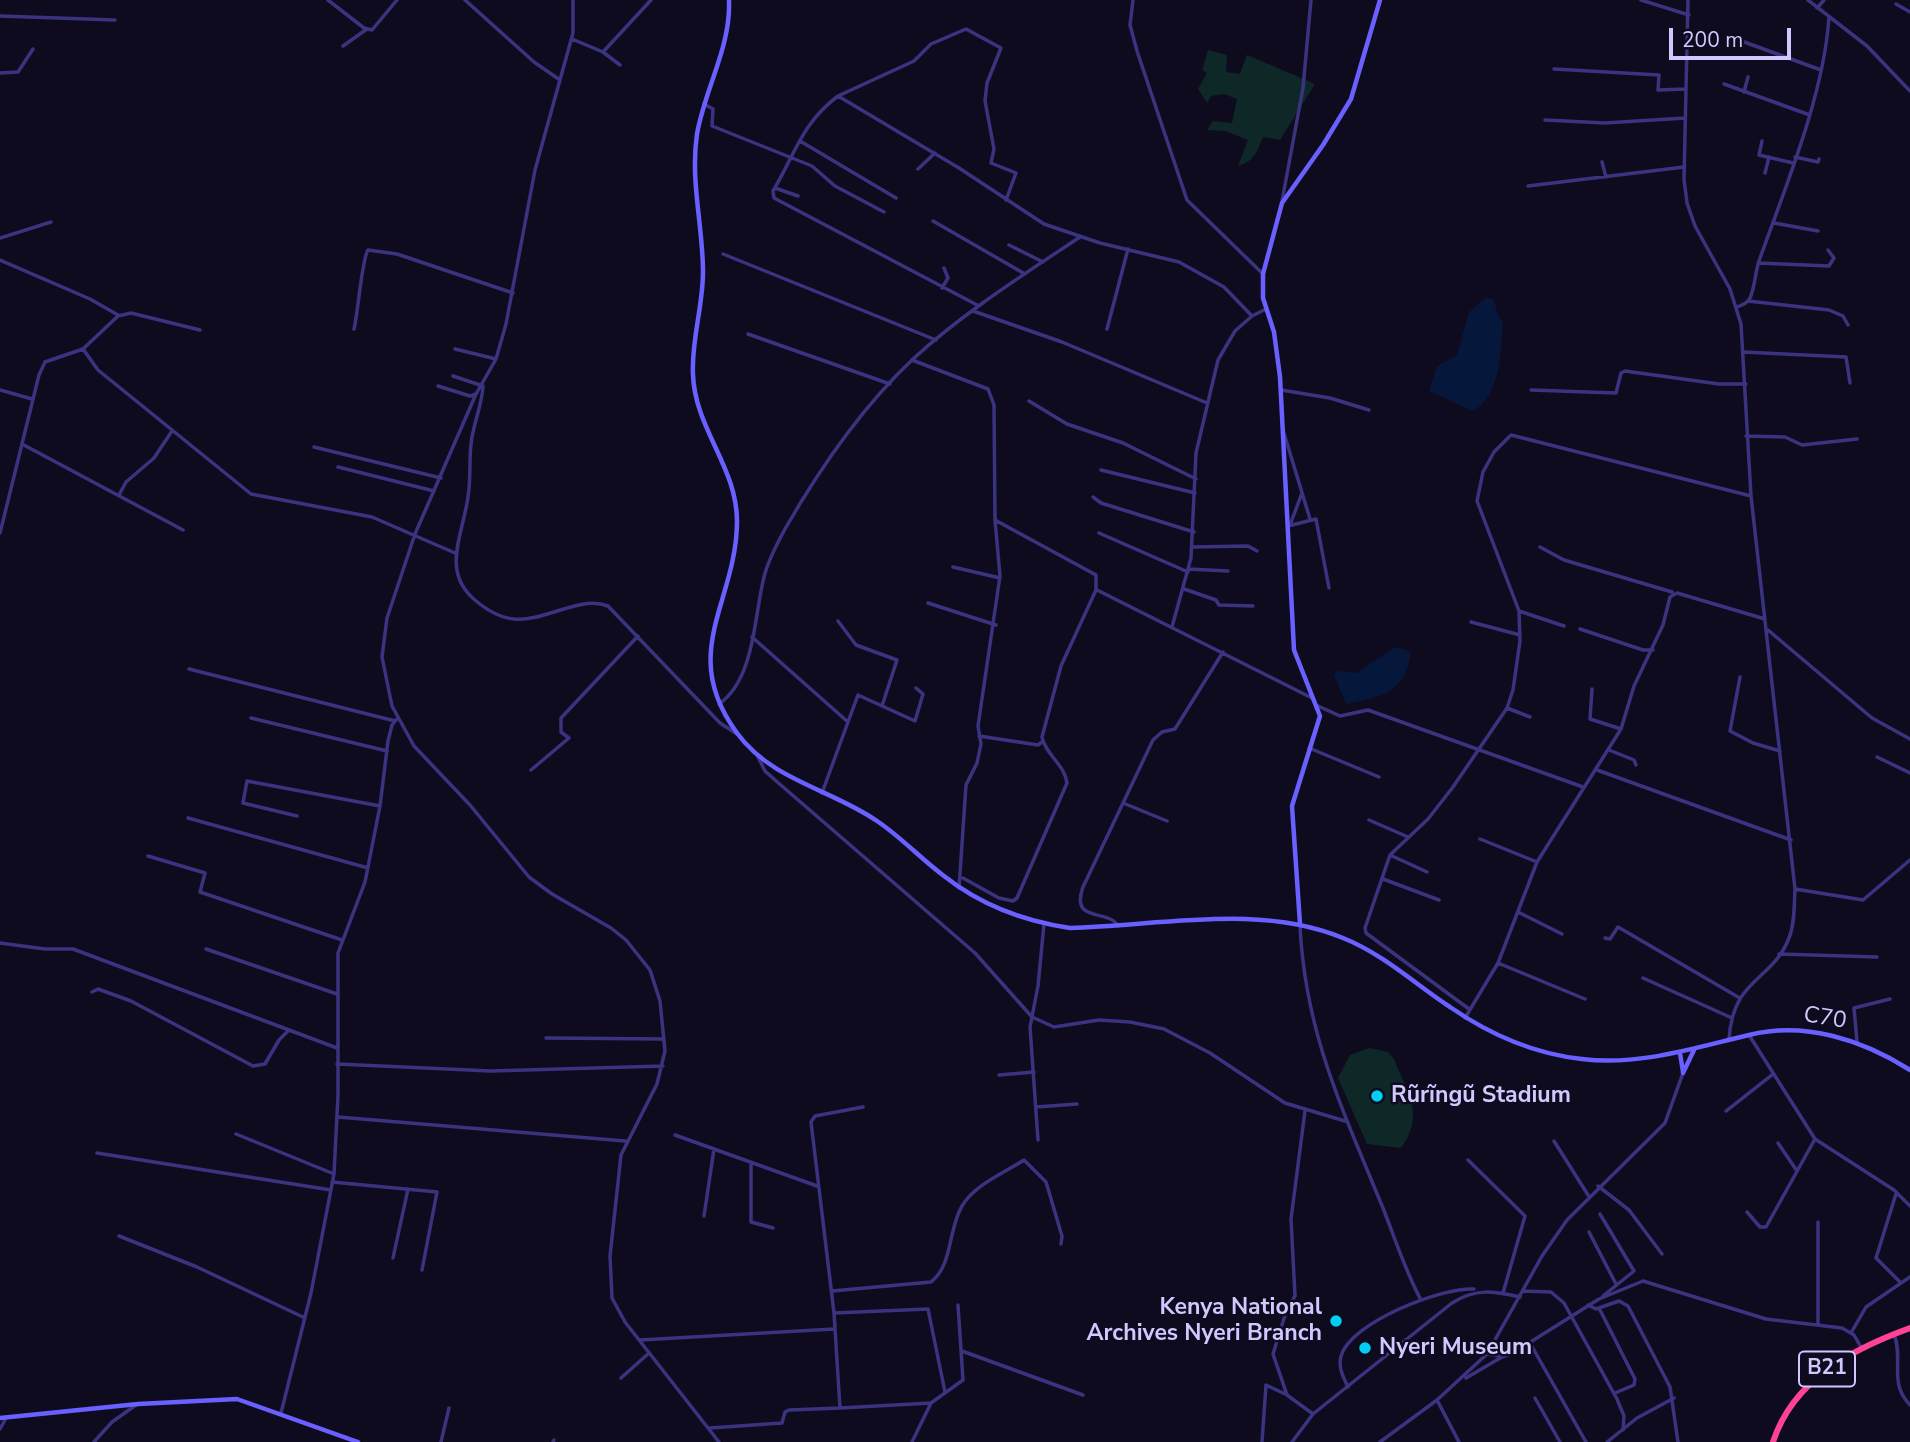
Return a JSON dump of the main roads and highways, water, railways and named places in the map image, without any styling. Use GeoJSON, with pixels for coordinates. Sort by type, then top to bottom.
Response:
{"type":"FeatureCollection","features":[{"type":"Feature","properties":{"kind":"highway","name":"B21"},"geometry":{"type":"LineString","coordinates":[[1773,1442],[1787,1413],[1807,1387],[1843,1358],[1910,1328]]}},
{"type":"Feature","properties":{"kind":"main road","name":"C70"},"geometry":{"type":"LineString","coordinates":[[729,0],[723,46],[704,104],[694,161],[704,276],[693,376],[701,414],[729,474],[737,510],[733,552],[710,645],[712,680],[719,704],[737,734],[758,758],[795,780],[876,820],[960,888],[988,905],[1044,924],[1070,928],[1242,920],[1300,924],[1346,939],[1366,950],[1465,1018],[1512,1041],[1561,1056],[1601,1060],[1680,1053],[1749,1035],[1809,1032],[1857,1042],[1910,1070]]}},
{"type":"Feature","properties":{"kind":"main road"},"geometry":{"type":"LineString","coordinates":[[1300,924],[1292,806],[1320,716],[1294,650],[1281,390],[1274,332],[1266,309],[1263,274],[1282,203],[1323,145],[1350,99],[1380,0]]}},
{"type":"Feature","properties":{"kind":"main road"},"geometry":{"type":"LineString","coordinates":[[1680,1053],[1683,1073],[1695,1049]]}},
{"type":"Feature","properties":{"kind":"main road"},"geometry":{"type":"LineString","coordinates":[[2,1419],[138,1404],[237,1399],[358,1442]]}},
{"type":"Feature","properties":{"kind":"water"},"geometry":{"type":"Polygon","coordinates":[[[1486,297],[1494,300],[1498,316],[1503,321],[1500,358],[1489,394],[1473,411],[1429,391],[1437,366],[1457,355],[1469,312],[1486,297]]]}},
{"type":"Feature","properties":{"kind":"water"},"geometry":{"type":"Polygon","coordinates":[[[1395,647],[1411,652],[1408,666],[1397,685],[1381,695],[1346,704],[1334,675],[1337,671],[1357,673],[1395,647]]]}},
{"type":"Feature","properties":{"kind":"place","name":"Rũrĩngũ Stadium"},"geometry":{"type":"Point","coordinates":[1377,1096]}},
{"type":"Feature","properties":{"kind":"place","name":"Kenya National Archives Nyeri Branch"},"geometry":{"type":"Point","coordinates":[1336,1321]}},
{"type":"Feature","properties":{"kind":"place","name":"Nyeri Museum"},"geometry":{"type":"Point","coordinates":[1365,1348]}}]}
